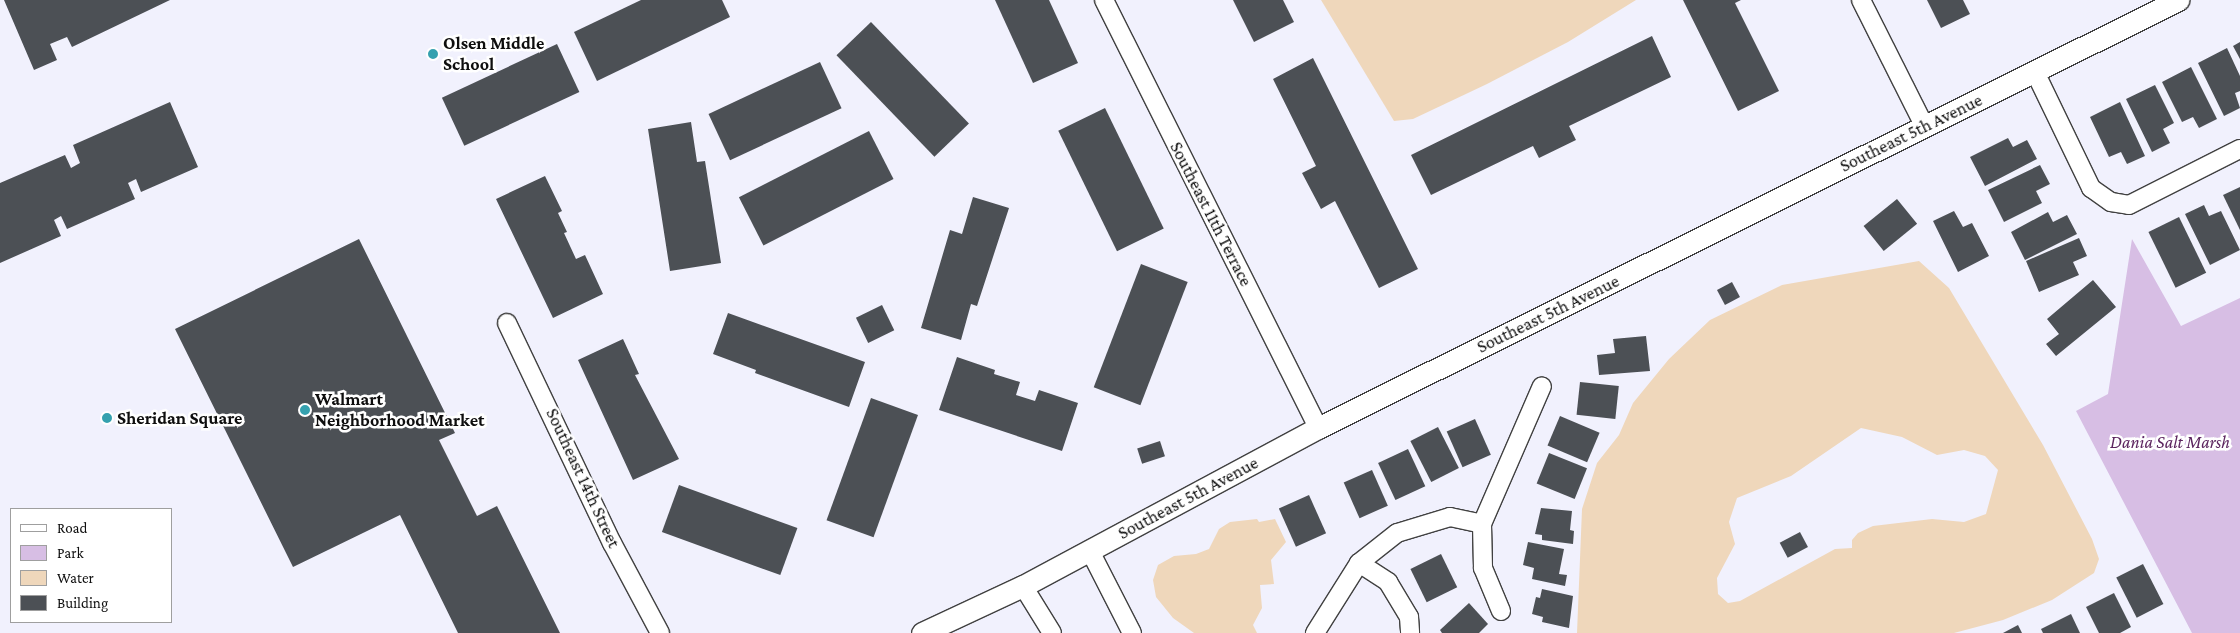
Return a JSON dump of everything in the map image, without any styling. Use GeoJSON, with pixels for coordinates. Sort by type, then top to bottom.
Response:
{"type":"FeatureCollection","features":[{"type":"Feature","properties":{"kind":"street","name":"Southeast 11th Terrace"},"geometry":{"type":"LineString","coordinates":[[1104,0],[1318,428]]}},
{"type":"Feature","properties":{"kind":"street"},"geometry":{"type":"LineString","coordinates":[[1861,0],[1925,127]]}},
{"type":"Feature","properties":{"kind":"street","name":"Southeast 5th Avenue"},"geometry":{"type":"LineString","coordinates":[[922,633],[1023,586],[1318,428],[2178,0]]}},
{"type":"Feature","properties":{"kind":"street"},"geometry":{"type":"LineString","coordinates":[[2035,72],[2091,188],[2111,202],[2129,205],[2240,149]]}},
{"type":"Feature","properties":{"kind":"street","name":"Southeast 14th Street"},"geometry":{"type":"LineString","coordinates":[[508,323],[612,542],[660,633]]}},
{"type":"Feature","properties":{"kind":"street"},"geometry":{"type":"LineString","coordinates":[[1501,611],[1483,568],[1482,524],[1542,386]]}},
{"type":"Feature","properties":{"kind":"street"},"geometry":{"type":"LineString","coordinates":[[1315,633],[1330,605],[1359,563],[1397,533],[1450,517],[1482,524]]}},
{"type":"Feature","properties":{"kind":"street"},"geometry":{"type":"LineString","coordinates":[[1090,551],[1132,633]]}},
{"type":"Feature","properties":{"kind":"street"},"geometry":{"type":"LineString","coordinates":[[1359,563],[1388,582],[1409,617],[1410,633]]}},
{"type":"Feature","properties":{"kind":"street"},"geometry":{"type":"LineString","coordinates":[[1023,586],[1052,633]]}},
{"type":"Feature","properties":{"kind":"green space","name":"Dania Salt Marsh"},"geometry":{"type":"Polygon","coordinates":[[[2132,239],[2181,326],[2240,298],[2240,633],[2192,633],[2076,411],[2108,394],[2132,239]]]}},
{"type":"Feature","properties":{"kind":"water"},"geometry":{"type":"Polygon","coordinates":[[[1321,0],[1636,0],[1568,42],[1487,84],[1413,119],[1394,121],[1321,0]]]}},
{"type":"Feature","properties":{"kind":"water"},"geometry":{"type":"Polygon","coordinates":[[[1919,261],[1949,288],[2043,445],[2092,539],[2099,559],[2094,573],[2052,600],[2003,620],[1954,633],[1577,633],[1582,509],[1597,463],[1619,435],[1633,403],[1669,359],[1710,320],[1782,285],[1919,261]],[[1861,428],[1791,476],[1737,498],[1729,522],[1735,544],[1717,578],[1718,594],[1728,603],[1740,601],[1835,549],[1852,548],[1852,540],[1858,533],[1873,526],[1932,519],[1964,522],[1986,514],[1998,470],[1985,456],[1964,450],[1937,455],[1902,437],[1861,428]]]}},
{"type":"Feature","properties":{"kind":"water"},"geometry":{"type":"Polygon","coordinates":[[[1257,519],[1259,522],[1275,519],[1286,542],[1271,560],[1274,584],[1260,585],[1262,608],[1253,625],[1257,633],[1194,633],[1173,618],[1156,597],[1153,580],[1158,565],[1174,556],[1196,554],[1209,549],[1219,529],[1230,522],[1257,519]]]}},
{"type":"Feature","properties":{"kind":"building"},"geometry":{"type":"Polygon","coordinates":[[[4,0],[170,0],[72,47],[67,37],[50,44],[57,60],[34,70],[4,0]]]}},
{"type":"Feature","properties":{"kind":"building"},"geometry":{"type":"Polygon","coordinates":[[[641,0],[722,0],[730,17],[597,81],[574,32],[641,0]]]}},
{"type":"Feature","properties":{"kind":"building"},"geometry":{"type":"Polygon","coordinates":[[[995,0],[1049,0],[1078,63],[1033,83],[995,0]]]}},
{"type":"Feature","properties":{"kind":"building"},"geometry":{"type":"Polygon","coordinates":[[[1233,0],[1283,0],[1294,22],[1254,42],[1233,0]]]}},
{"type":"Feature","properties":{"kind":"building"},"geometry":{"type":"Polygon","coordinates":[[[1683,0],[1741,0],[1735,3],[1779,91],[1738,111],[1683,0]]]}},
{"type":"Feature","properties":{"kind":"building"},"geometry":{"type":"Polygon","coordinates":[[[1927,0],[1963,0],[1970,14],[1941,28],[1927,0]]]}},
{"type":"Feature","properties":{"kind":"building"},"geometry":{"type":"Polygon","coordinates":[[[871,22],[969,123],[934,157],[836,55],[871,22]]]}},
{"type":"Feature","properties":{"kind":"building"},"geometry":{"type":"Polygon","coordinates":[[[1652,36],[1671,77],[1569,126],[1576,140],[1539,158],[1533,146],[1431,195],[1411,155],[1652,36]]]}},
{"type":"Feature","properties":{"kind":"building"},"geometry":{"type":"Polygon","coordinates":[[[2240,42],[2240,59],[2233,46],[2240,42]]]}},
{"type":"Feature","properties":{"kind":"building"},"geometry":{"type":"Polygon","coordinates":[[[557,44],[579,92],[464,146],[442,98],[557,44]]]}},
{"type":"Feature","properties":{"kind":"building"},"geometry":{"type":"Polygon","coordinates":[[[2227,48],[2240,76],[2240,91],[2235,93],[2240,108],[2224,116],[2198,63],[2227,48]]]}},
{"type":"Feature","properties":{"kind":"building"},"geometry":{"type":"Polygon","coordinates":[[[1313,58],[1418,269],[1379,288],[1335,201],[1321,209],[1302,173],[1316,166],[1273,79],[1313,58]]]}},
{"type":"Feature","properties":{"kind":"building"},"geometry":{"type":"Polygon","coordinates":[[[820,62],[842,108],[730,160],[709,114],[820,62]]]}},
{"type":"Feature","properties":{"kind":"building"},"geometry":{"type":"Polygon","coordinates":[[[2191,67],[2217,119],[2199,128],[2193,117],[2182,122],[2162,82],[2191,67]]]}},
{"type":"Feature","properties":{"kind":"building"},"geometry":{"type":"Polygon","coordinates":[[[2155,85],[2174,123],[2163,129],[2170,143],[2152,152],[2126,99],[2155,85]]]}},
{"type":"Feature","properties":{"kind":"building"},"geometry":{"type":"Polygon","coordinates":[[[170,102],[198,167],[141,192],[136,179],[128,183],[135,199],[67,229],[61,216],[54,220],[61,236],[0,263],[0,183],[65,155],[71,168],[80,163],[73,145],[170,102]]]}},
{"type":"Feature","properties":{"kind":"building"},"geometry":{"type":"Polygon","coordinates":[[[2120,102],[2145,156],[2127,164],[2121,152],[2109,157],[2090,117],[2120,102]]]}},
{"type":"Feature","properties":{"kind":"building"},"geometry":{"type":"Polygon","coordinates":[[[1105,108],[1164,228],[1117,251],[1058,131],[1105,108]]]}},
{"type":"Feature","properties":{"kind":"building"},"geometry":{"type":"Polygon","coordinates":[[[691,122],[697,162],[705,161],[721,263],[670,271],[648,129],[691,122]]]}},
{"type":"Feature","properties":{"kind":"building"},"geometry":{"type":"Polygon","coordinates":[[[869,131],[894,179],[763,245],[739,197],[869,131]]]}},
{"type":"Feature","properties":{"kind":"building"},"geometry":{"type":"Polygon","coordinates":[[[2008,138],[2013,147],[2027,140],[2037,159],[1985,186],[1970,157],[2008,138]]]}},
{"type":"Feature","properties":{"kind":"building"},"geometry":{"type":"Polygon","coordinates":[[[2040,165],[2050,184],[2036,191],[2042,203],[2004,222],[1988,190],[2040,165]]]}},
{"type":"Feature","properties":{"kind":"building"},"geometry":{"type":"Polygon","coordinates":[[[545,176],[562,211],[558,213],[567,232],[564,233],[576,259],[585,255],[603,294],[553,318],[496,199],[545,176]]]}},
{"type":"Feature","properties":{"kind":"building"},"geometry":{"type":"Polygon","coordinates":[[[2240,187],[2240,230],[2223,195],[2240,187]]]}},
{"type":"Feature","properties":{"kind":"building"},"geometry":{"type":"Polygon","coordinates":[[[973,197],[1009,208],[977,306],[971,304],[961,340],[921,328],[950,230],[962,234],[973,197]]]}},
{"type":"Feature","properties":{"kind":"building"},"geometry":{"type":"Polygon","coordinates":[[[1897,199],[1917,224],[1884,251],[1864,226],[1897,199]]]}},
{"type":"Feature","properties":{"kind":"building"},"geometry":{"type":"Polygon","coordinates":[[[2204,205],[2209,216],[2221,211],[2240,250],[2210,265],[2185,214],[2204,205]]]}},
{"type":"Feature","properties":{"kind":"building"},"geometry":{"type":"Polygon","coordinates":[[[1954,211],[1963,227],[1972,223],[1989,256],[1958,272],[1933,221],[1954,211]]]}},
{"type":"Feature","properties":{"kind":"building"},"geometry":{"type":"Polygon","coordinates":[[[2048,212],[2053,222],[2067,215],[2077,234],[2025,260],[2011,232],[2048,212]]]}},
{"type":"Feature","properties":{"kind":"building"},"geometry":{"type":"Polygon","coordinates":[[[2179,217],[2206,273],[2176,288],[2148,232],[2179,217]]]}},
{"type":"Feature","properties":{"kind":"building"},"geometry":{"type":"Polygon","coordinates":[[[2079,238],[2087,256],[2073,262],[2079,275],[2039,292],[2026,261],[2079,238]]]}},
{"type":"Feature","properties":{"kind":"building"},"geometry":{"type":"Polygon","coordinates":[[[359,239],[455,433],[439,440],[477,516],[497,506],[560,633],[458,633],[400,515],[293,567],[175,329],[359,239]]]}},
{"type":"Feature","properties":{"kind":"building"},"geometry":{"type":"Polygon","coordinates":[[[1141,264],[1188,282],[1140,405],[1094,387],[1141,264]]]}},
{"type":"Feature","properties":{"kind":"building"},"geometry":{"type":"Polygon","coordinates":[[[2093,280],[2116,307],[2056,356],[2046,344],[2059,334],[2047,319],[2093,280]]]}},
{"type":"Feature","properties":{"kind":"building"},"geometry":{"type":"Polygon","coordinates":[[[1732,282],[1740,297],[1725,305],[1717,290],[1732,282]]]}},
{"type":"Feature","properties":{"kind":"building"},"geometry":{"type":"Polygon","coordinates":[[[882,305],[894,330],[868,343],[856,318],[882,305]]]}},
{"type":"Feature","properties":{"kind":"building"},"geometry":{"type":"Polygon","coordinates":[[[728,313],[865,362],[849,407],[755,373],[756,370],[713,354],[728,313]]]}},
{"type":"Feature","properties":{"kind":"building"},"geometry":{"type":"Polygon","coordinates":[[[1646,336],[1650,371],[1599,375],[1597,355],[1615,353],[1613,339],[1646,336]]]}},
{"type":"Feature","properties":{"kind":"building"},"geometry":{"type":"Polygon","coordinates":[[[623,339],[639,374],[635,375],[679,459],[633,480],[578,360],[623,339]]]}},
{"type":"Feature","properties":{"kind":"building"},"geometry":{"type":"Polygon","coordinates":[[[957,357],[995,370],[994,374],[1020,382],[1016,395],[1035,401],[1039,390],[1078,403],[1062,451],[939,410],[957,357]]]}},
{"type":"Feature","properties":{"kind":"building"},"geometry":{"type":"Polygon","coordinates":[[[1580,382],[1619,386],[1615,419],[1577,415],[1580,382]]]}},
{"type":"Feature","properties":{"kind":"building"},"geometry":{"type":"Polygon","coordinates":[[[871,398],[918,415],[874,537],[827,520],[871,398]]]}},
{"type":"Feature","properties":{"kind":"building"},"geometry":{"type":"Polygon","coordinates":[[[1560,416],[1600,433],[1587,462],[1547,445],[1560,416]]]}},
{"type":"Feature","properties":{"kind":"building"},"geometry":{"type":"Polygon","coordinates":[[[1475,419],[1491,455],[1463,467],[1447,432],[1475,419]]]}},
{"type":"Feature","properties":{"kind":"building"},"geometry":{"type":"Polygon","coordinates":[[[1438,427],[1459,468],[1431,482],[1410,441],[1438,427]]]}},
{"type":"Feature","properties":{"kind":"building"},"geometry":{"type":"Polygon","coordinates":[[[1160,441],[1165,456],[1142,464],[1137,448],[1160,441]]]}},
{"type":"Feature","properties":{"kind":"building"},"geometry":{"type":"Polygon","coordinates":[[[1408,449],[1425,486],[1395,500],[1378,463],[1408,449]]]}},
{"type":"Feature","properties":{"kind":"building"},"geometry":{"type":"Polygon","coordinates":[[[1549,453],[1587,468],[1575,499],[1537,484],[1549,453]]]}},
{"type":"Feature","properties":{"kind":"building"},"geometry":{"type":"Polygon","coordinates":[[[1372,470],[1388,506],[1360,518],[1344,483],[1372,470]]]}},
{"type":"Feature","properties":{"kind":"building"},"geometry":{"type":"Polygon","coordinates":[[[679,485],[797,528],[780,575],[662,532],[679,485]]]}},
{"type":"Feature","properties":{"kind":"building"},"geometry":{"type":"Polygon","coordinates":[[[1309,495],[1326,533],[1296,547],[1279,508],[1309,495]]]}},
{"type":"Feature","properties":{"kind":"building"},"geometry":{"type":"Polygon","coordinates":[[[1541,508],[1572,511],[1570,530],[1574,531],[1573,544],[1542,540],[1542,535],[1535,534],[1541,508]]]}},
{"type":"Feature","properties":{"kind":"building"},"geometry":{"type":"Polygon","coordinates":[[[1800,532],[1808,547],[1788,558],[1780,543],[1800,532]]]}},
{"type":"Feature","properties":{"kind":"building"},"geometry":{"type":"Polygon","coordinates":[[[1528,542],[1564,549],[1559,574],[1567,575],[1565,586],[1532,579],[1534,568],[1523,565],[1528,542]]]}},
{"type":"Feature","properties":{"kind":"building"},"geometry":{"type":"Polygon","coordinates":[[[1441,554],[1457,587],[1427,602],[1410,569],[1441,554]]]}},
{"type":"Feature","properties":{"kind":"building"},"geometry":{"type":"Polygon","coordinates":[[[2143,564],[2163,604],[2137,618],[2116,578],[2143,564]]]}},
{"type":"Feature","properties":{"kind":"building"},"geometry":{"type":"Polygon","coordinates":[[[1542,589],[1573,596],[1569,628],[1542,622],[1543,617],[1532,614],[1536,597],[1540,598],[1542,589]]]}},
{"type":"Feature","properties":{"kind":"building"},"geometry":{"type":"Polygon","coordinates":[[[2114,593],[2131,627],[2120,633],[2099,633],[2086,607],[2114,593]]]}},
{"type":"Feature","properties":{"kind":"building"},"geometry":{"type":"Polygon","coordinates":[[[1469,603],[1488,624],[1479,633],[1442,633],[1440,630],[1469,603]]]}},
{"type":"Feature","properties":{"kind":"building"},"geometry":{"type":"Polygon","coordinates":[[[2071,614],[2080,633],[2043,633],[2041,629],[2071,614]]]}},
{"type":"Feature","properties":{"kind":"building"},"geometry":{"type":"Polygon","coordinates":[[[2018,625],[2022,633],[2003,633],[2018,625]]]}},
{"type":"Feature","properties":{"kind":"place","name":"Olsen Middle School"},"geometry":{"type":"Point","coordinates":[433,54]}},
{"type":"Feature","properties":{"kind":"place","name":"Walmart Neighborhood Market"},"geometry":{"type":"Point","coordinates":[305,410]}},
{"type":"Feature","properties":{"kind":"place","name":"Sheridan Square"},"geometry":{"type":"Point","coordinates":[107,418]}}]}
